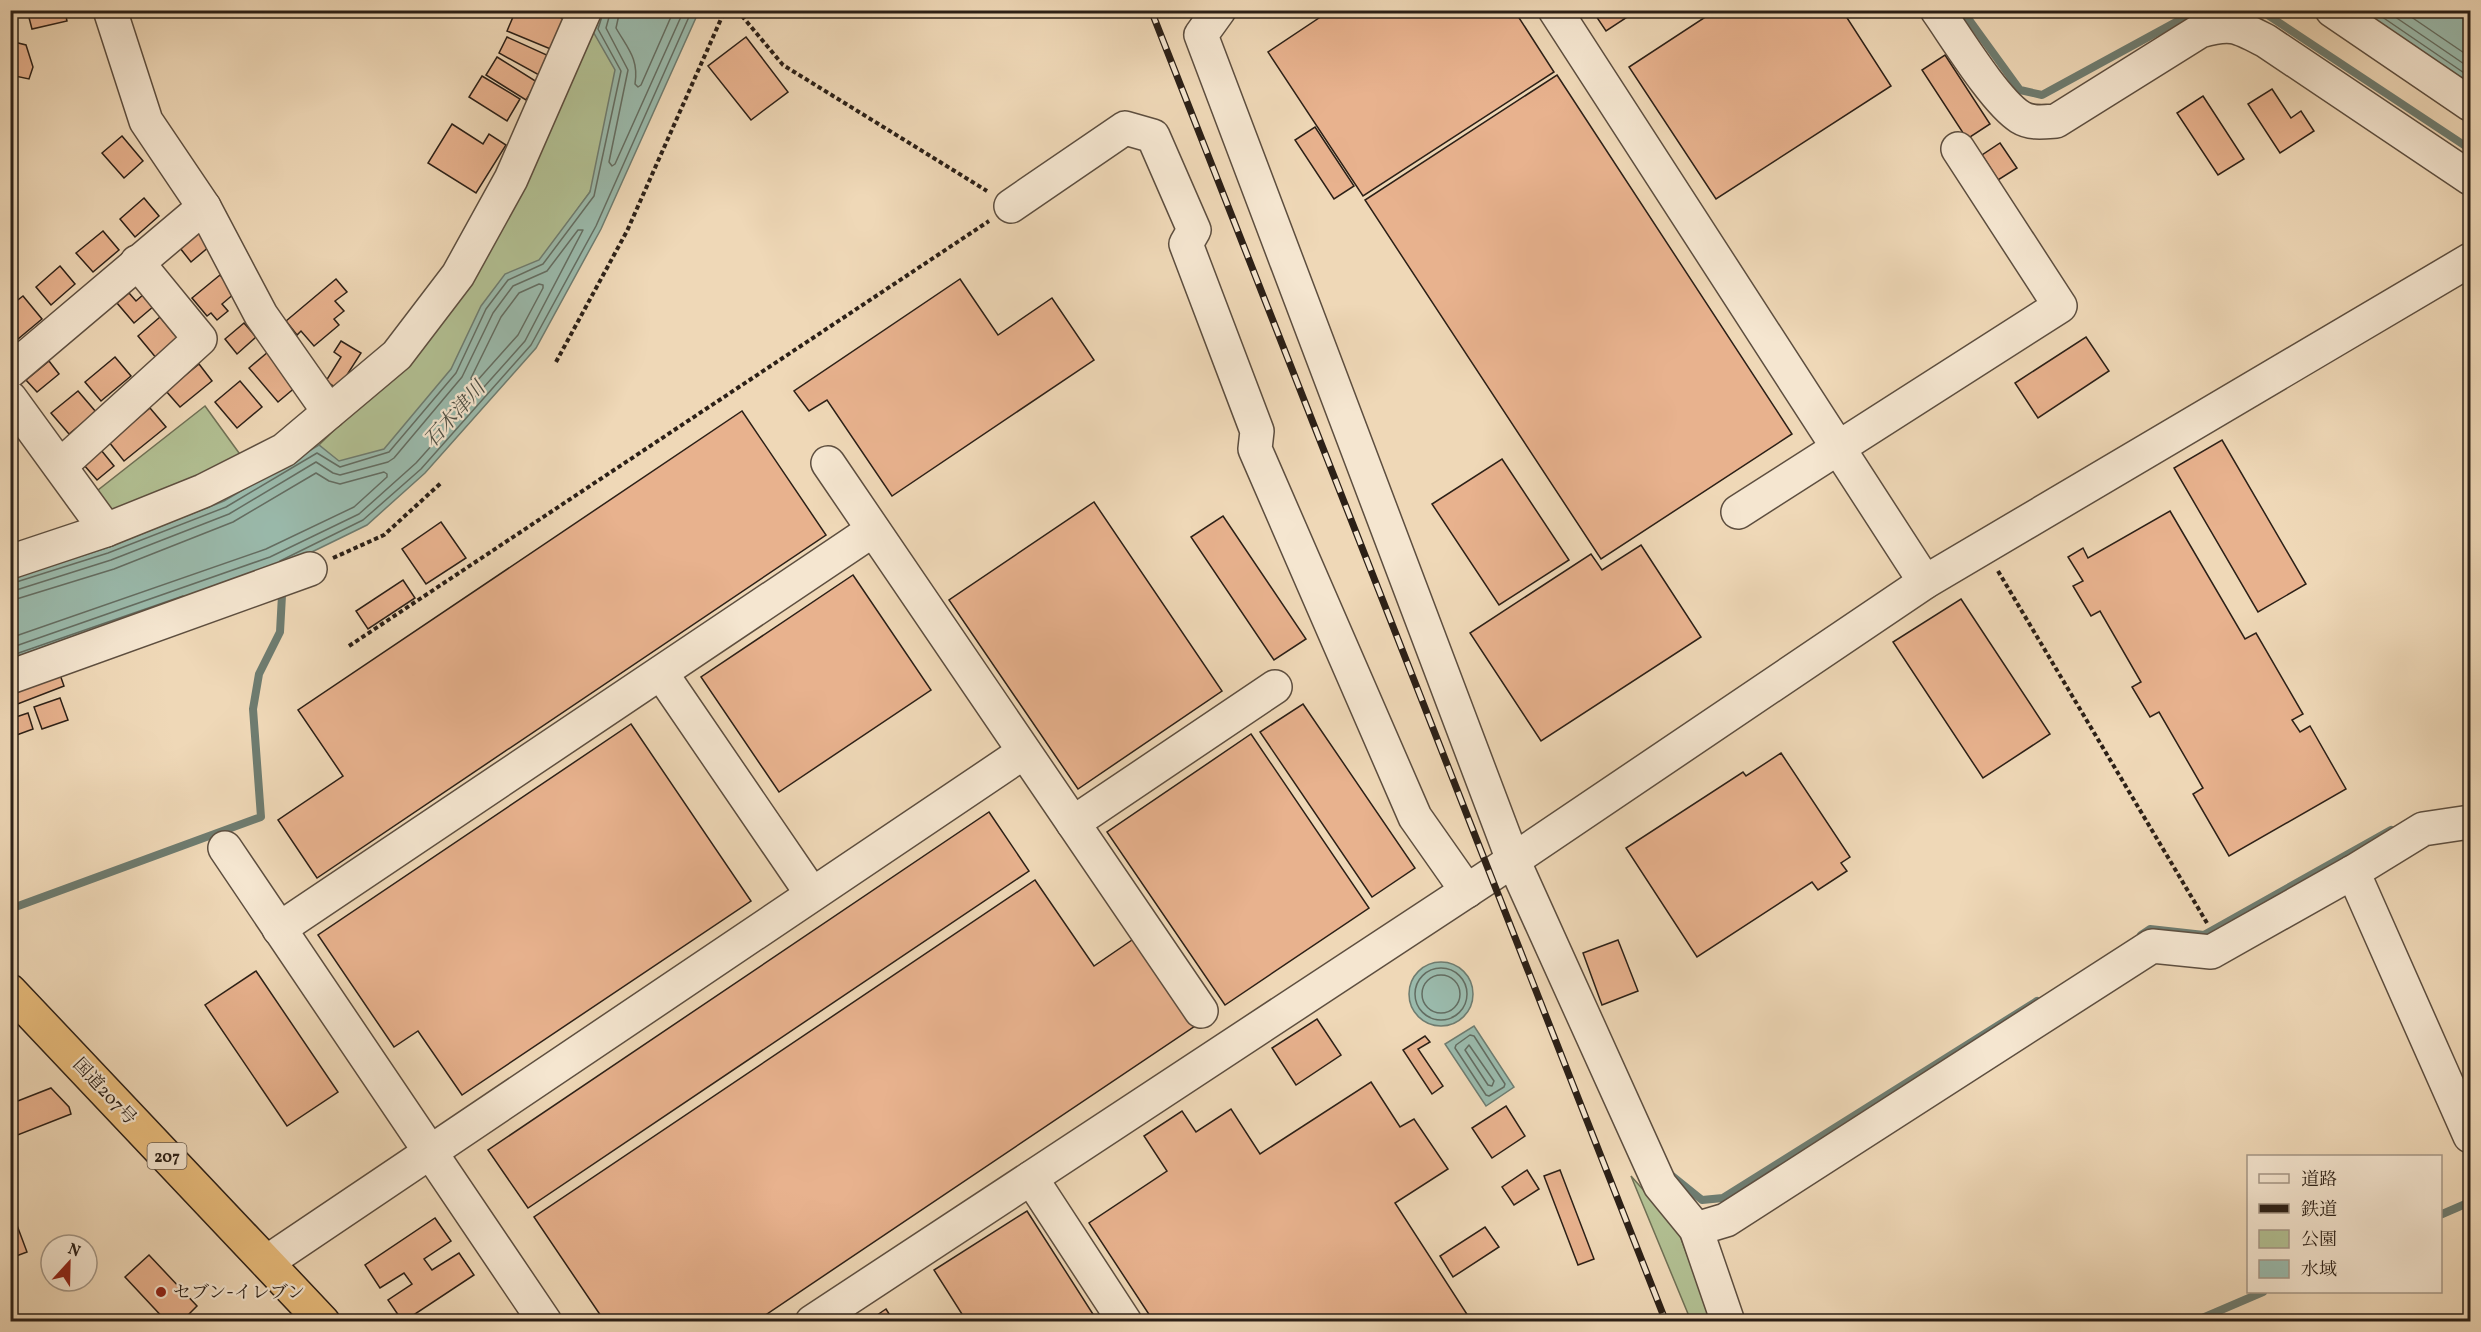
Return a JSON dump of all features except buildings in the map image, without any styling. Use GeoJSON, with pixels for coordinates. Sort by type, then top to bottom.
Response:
{"type":"FeatureCollection","features":[{"type":"Feature","properties":{"kind":"highway","name":"国道207号"},"geometry":{"type":"LineString","coordinates":[[10,991],[323,1322]]}},
{"type":"Feature","properties":{"kind":"street"},"geometry":{"type":"LineString","coordinates":[[110,10],[146,121],[204,207],[261,315],[329,412]]}},
{"type":"Feature","properties":{"kind":"street"},"geometry":{"type":"LineString","coordinates":[[10,562],[106,530],[203,491],[284,450],[396,355],[458,275],[511,179],[585,10]]}},
{"type":"Feature","properties":{"kind":"street"},"geometry":{"type":"LineString","coordinates":[[1219,10],[1201,35],[1514,860],[1660,1185],[1696,1229],[1728,1322]]}},
{"type":"Feature","properties":{"kind":"street"},"geometry":{"type":"LineString","coordinates":[[1555,10],[1925,582]]}},
{"type":"Feature","properties":{"kind":"street"},"geometry":{"type":"LineString","coordinates":[[1937,10],[2000,98],[2020,117],[2034,123],[2056,121],[2200,31],[2223,24],[2241,28],[2266,41],[2470,178]]}},
{"type":"Feature","properties":{"kind":"street"},"geometry":{"type":"LineString","coordinates":[[2332,10],[2470,104]]}},
{"type":"Feature","properties":{"kind":"street"},"geometry":{"type":"LineString","coordinates":[[1011,206],[1125,128],[1153,136],[1194,230],[1186,244],[1257,431],[1255,449],[1415,817],[1467,891]]}},
{"type":"Feature","properties":{"kind":"street"},"geometry":{"type":"LineString","coordinates":[[1738,512],[2060,306],[1958,149]]}},
{"type":"Feature","properties":{"kind":"street"},"geometry":{"type":"LineString","coordinates":[[10,371],[204,207]]}},
{"type":"Feature","properties":{"kind":"street"},"geometry":{"type":"LineString","coordinates":[[812,1322],[1514,860],[1925,582],[2470,260]]}},
{"type":"Feature","properties":{"kind":"street"},"geometry":{"type":"LineString","coordinates":[[60,466],[200,339],[137,262]]}},
{"type":"Feature","properties":{"kind":"street"},"geometry":{"type":"LineString","coordinates":[[10,398],[106,530]]}},
{"type":"Feature","properties":{"kind":"street"},"geometry":{"type":"LineString","coordinates":[[828,463],[1201,1011]]}},
{"type":"Feature","properties":{"kind":"street"},"geometry":{"type":"LineString","coordinates":[[279,929],[873,530]]}},
{"type":"Feature","properties":{"kind":"street"},"geometry":{"type":"LineString","coordinates":[[10,677],[310,569]]}},
{"type":"Feature","properties":{"kind":"street"},"geometry":{"type":"LineString","coordinates":[[661,673],[812,894]]}},
{"type":"Feature","properties":{"kind":"street"},"geometry":{"type":"LineString","coordinates":[[1073,823],[1275,687]]}},
{"type":"Feature","properties":{"kind":"street"},"geometry":{"type":"LineString","coordinates":[[267,1262],[1024,752]]}},
{"type":"Feature","properties":{"kind":"street"},"geometry":{"type":"LineString","coordinates":[[1696,1229],[1726,1220],[2152,946],[2211,952],[2353,872],[2423,829],[2470,822]]}},
{"type":"Feature","properties":{"kind":"street"},"geometry":{"type":"LineString","coordinates":[[225,848],[545,1322]]}},
{"type":"Feature","properties":{"kind":"street"},"geometry":{"type":"LineString","coordinates":[[2353,872],[2470,1136]]}},
{"type":"Feature","properties":{"kind":"street"},"geometry":{"type":"LineString","coordinates":[[1031,1178],[1125,1322]]}},
{"type":"Feature","properties":{"kind":"path"},"geometry":{"type":"LineString","coordinates":[[556,362],[627,231],[726,10]]}},
{"type":"Feature","properties":{"kind":"path"},"geometry":{"type":"LineString","coordinates":[[349,646],[1011,206],[783,65],[737,10]]}},
{"type":"Feature","properties":{"kind":"path"},"geometry":{"type":"LineString","coordinates":[[310,569],[384,535],[442,482]]}},
{"type":"Feature","properties":{"kind":"path"},"geometry":{"type":"LineString","coordinates":[[1983,548],[2208,924]]}},
{"type":"Feature","properties":{"kind":"green space"},"geometry":{"type":"Polygon","coordinates":[[[599,11],[654,11],[590,192],[406,446],[224,501],[319,445],[400,365],[599,11]]]}},
{"type":"Feature","properties":{"kind":"green space"},"geometry":{"type":"Polygon","coordinates":[[[205,406],[247,464],[90,527],[79,505],[205,406]]]}},
{"type":"Feature","properties":{"kind":"green space"},"geometry":{"type":"Polygon","coordinates":[[[1631,1176],[1677,1228],[1712,1321],[1691,1321],[1631,1176]]]}},
{"type":"Feature","properties":{"kind":"water","name":"石木津川"},"geometry":{"type":"Polygon","coordinates":[[[599,11],[699,11],[601,229],[536,348],[425,473],[367,525],[275,570],[11,662],[10,579],[106,548],[224,501],[319,445],[339,461],[384,449],[451,369],[481,306],[505,274],[539,260],[590,192],[615,70],[591,28],[599,11]]]}},
{"type":"Feature","properties":{"kind":"water"},"geometry":{"type":"Polygon","coordinates":[[[2361,11],[2470,11],[2470,84],[2361,11]]]}},
{"type":"Feature","properties":{"kind":"water"},"geometry":{"type":"Polygon","coordinates":[[[1441,962],[1453,964],[1464,971],[1471,982],[1473,994],[1471,1006],[1464,1017],[1453,1024],[1441,1026],[1429,1024],[1418,1017],[1411,1006],[1409,994],[1411,982],[1418,971],[1429,964],[1441,962]]]}},
{"type":"Feature","properties":{"kind":"water"},"geometry":{"type":"Polygon","coordinates":[[[1474,1026],[1514,1087],[1486,1106],[1445,1044],[1474,1026]]]}},
{"type":"Feature","properties":{"kind":"waterway"},"geometry":{"type":"LineString","coordinates":[[1962,10],[2020,90],[2042,95],[2198,10]]}},
{"type":"Feature","properties":{"kind":"waterway"},"geometry":{"type":"LineString","coordinates":[[2260,10],[2470,149]]}},
{"type":"Feature","properties":{"kind":"waterway"},"geometry":{"type":"LineString","coordinates":[[10,909],[261,817],[253,709],[259,674],[280,632],[282,595],[280,588]]}},
{"type":"Feature","properties":{"kind":"waterway"},"geometry":{"type":"LineString","coordinates":[[2141,935],[2150,929],[2204,935],[2391,830]]}},
{"type":"Feature","properties":{"kind":"waterway"},"geometry":{"type":"LineString","coordinates":[[1671,1175],[1702,1200],[1723,1198],[2037,1001]]}},
{"type":"Feature","properties":{"kind":"waterway"},"geometry":{"type":"LineString","coordinates":[[2442,1214],[2470,1202]]}},
{"type":"Feature","properties":{"kind":"waterway"},"geometry":{"type":"LineString","coordinates":[[2193,1322],[2261,1293]]}},
{"type":"Feature","properties":{"kind":"railway"},"geometry":{"type":"LineString","coordinates":[[1151,10],[1666,1322]]}},
{"type":"Feature","properties":{"kind":"place","name":"セブン-イレブン"},"geometry":{"type":"Point","coordinates":[161,1292]}}]}
